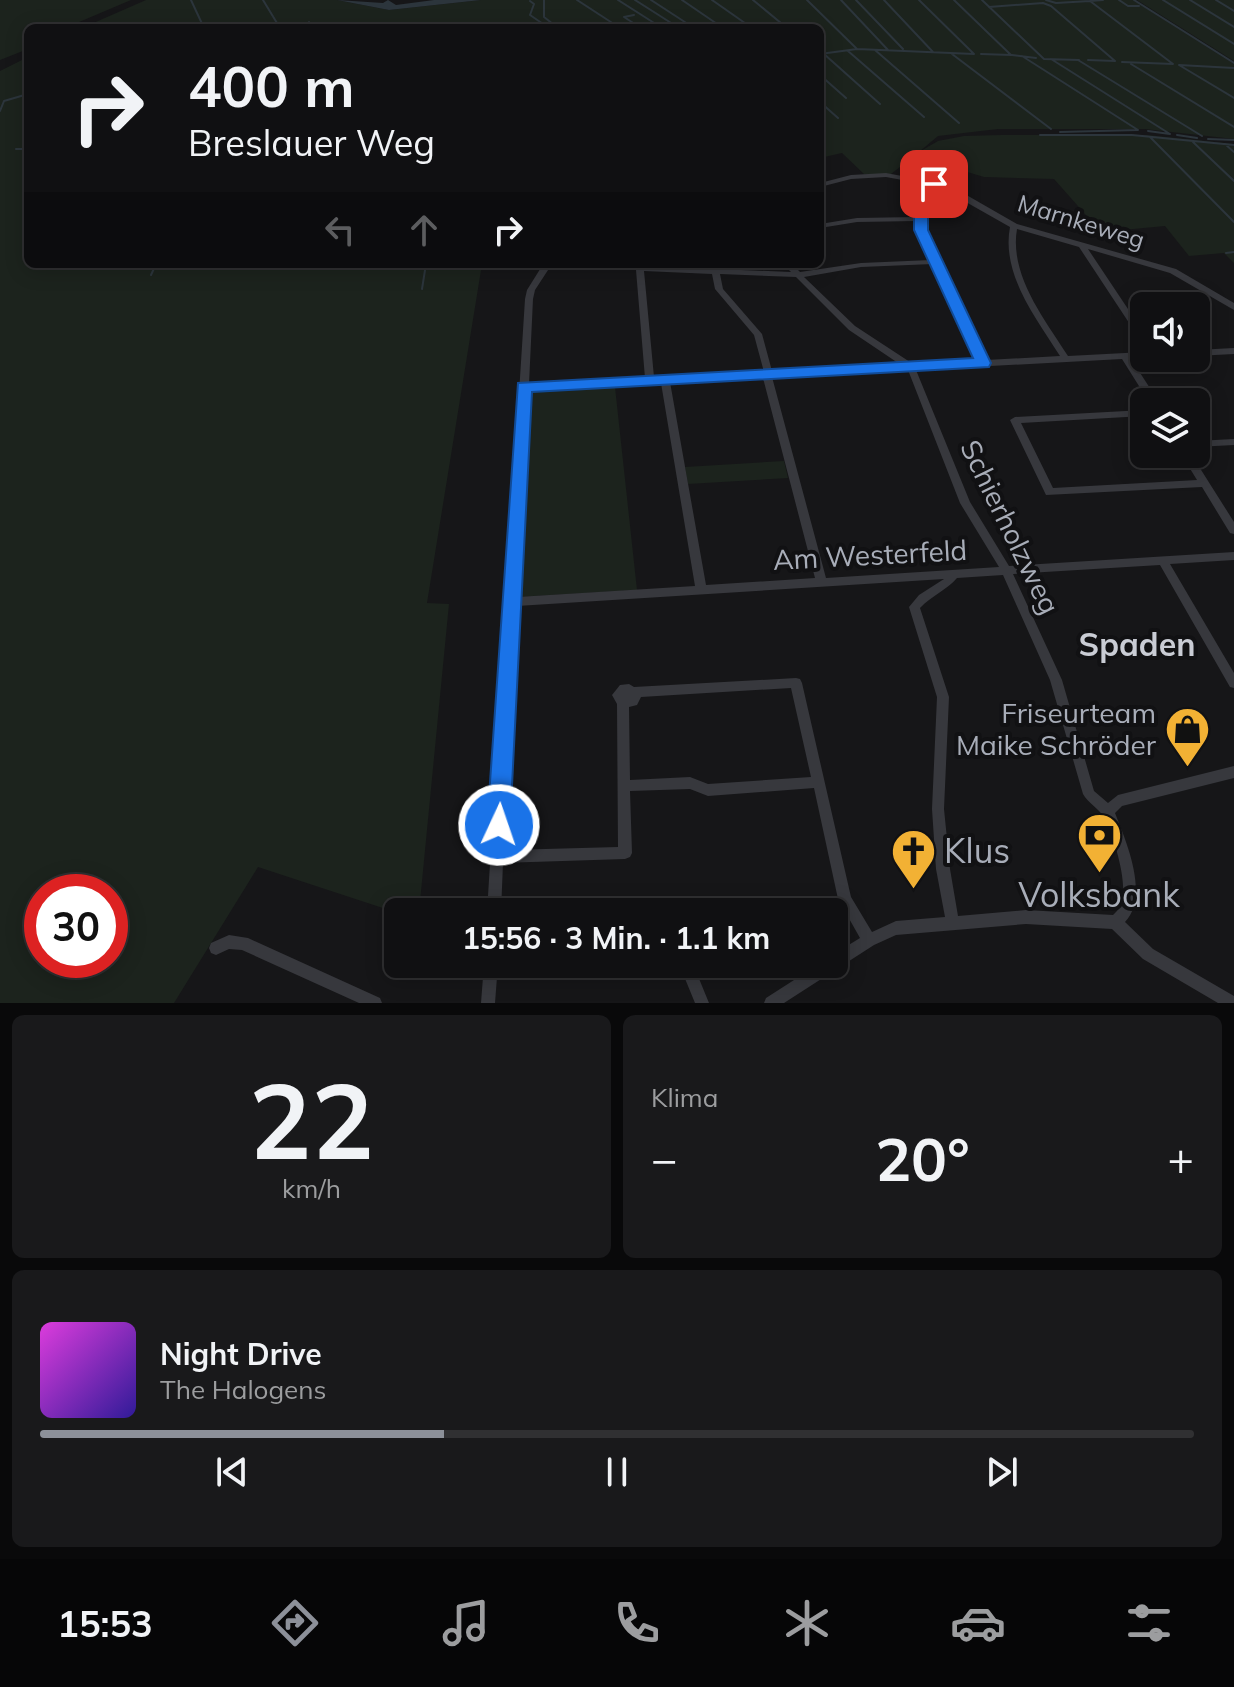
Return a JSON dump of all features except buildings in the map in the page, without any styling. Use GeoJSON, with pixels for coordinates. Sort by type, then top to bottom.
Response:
{"type":"FeatureCollection","features":[{"type":"Feature","properties":{"kind":"street","name":"Marnkeweg"},"geometry":{"type":"LineString","coordinates":[[824,184],[851,177],[886,175],[934,184],[953,191],[1014,226],[1173,271],[1234,307]]}},
{"type":"Feature","properties":{"kind":"street"},"geometry":{"type":"LineString","coordinates":[[934,184],[921,206],[919,219],[935,262],[983,363]]}},
{"type":"Feature","properties":{"kind":"street"},"geometry":{"type":"LineString","coordinates":[[824,225],[857,220],[919,219]]}},
{"type":"Feature","properties":{"kind":"street"},"geometry":{"type":"LineString","coordinates":[[1014,226],[1010,248],[1021,283],[1066,359]]}},
{"type":"Feature","properties":{"kind":"street"},"geometry":{"type":"LineString","coordinates":[[1082,246],[1130,318]]}},
{"type":"Feature","properties":{"kind":"street"},"geometry":{"type":"LineString","coordinates":[[622,268],[712,269],[799,275],[861,265],[935,262]]}},
{"type":"Feature","properties":{"kind":"street"},"geometry":{"type":"LineString","coordinates":[[495,898],[509,602],[529,299],[536,280],[545,268]]}},
{"type":"Feature","properties":{"kind":"street"},"geometry":{"type":"LineString","coordinates":[[791,268],[852,328],[911,367]]}},
{"type":"Feature","properties":{"kind":"street"},"geometry":{"type":"LineString","coordinates":[[640,269],[650,382]]}},
{"type":"Feature","properties":{"kind":"street"},"geometry":{"type":"LineString","coordinates":[[712,269],[719,289],[758,334],[822,583]]}},
{"type":"Feature","properties":{"kind":"street"},"geometry":{"type":"LineString","coordinates":[[1210,352],[1234,351]]}},
{"type":"Feature","properties":{"kind":"street"},"geometry":{"type":"LineString","coordinates":[[1125,356],[1145,388]]}},
{"type":"Feature","properties":{"kind":"street"},"geometry":{"type":"LineString","coordinates":[[524,387],[1130,356]]}},
{"type":"Feature","properties":{"kind":"street","name":"Schierholzweg"},"geometry":{"type":"LineString","coordinates":[[911,367],[965,503],[1006,570],[1056,680],[1089,794],[1108,811],[1128,877],[1129,907],[1124,917],[1115,922]]}},
{"type":"Feature","properties":{"kind":"street"},"geometry":{"type":"LineString","coordinates":[[665,382],[701,589]]}},
{"type":"Feature","properties":{"kind":"street"},"geometry":{"type":"LineString","coordinates":[[1130,414],[1015,420],[1050,492],[1205,483]]}},
{"type":"Feature","properties":{"kind":"street"},"geometry":{"type":"LineString","coordinates":[[1210,443],[1234,442]]}},
{"type":"Feature","properties":{"kind":"street"},"geometry":{"type":"LineString","coordinates":[[1195,468],[1234,530]]}},
{"type":"Feature","properties":{"kind":"street","name":"Am Westerfeld"},"geometry":{"type":"LineString","coordinates":[[509,602],[1234,556]]}},
{"type":"Feature","properties":{"kind":"street"},"geometry":{"type":"LineString","coordinates":[[1163,561],[1234,683]]}},
{"type":"Feature","properties":{"kind":"street"},"geometry":{"type":"LineString","coordinates":[[953,576],[914,607],[943,697],[938,809],[943,869],[953,924]]}},
{"type":"Feature","properties":{"kind":"street"},"geometry":{"type":"LineString","coordinates":[[913,578],[929,593]]}},
{"type":"Feature","properties":{"kind":"street"},"geometry":{"type":"LineString","coordinates":[[497,857],[625,853],[623,703],[633,701],[633,692],[796,683],[845,899],[869,940]]}},
{"type":"Feature","properties":{"kind":"street"},"geometry":{"type":"LineString","coordinates":[[1108,811],[1118,801],[1234,772]]}},
{"type":"Feature","properties":{"kind":"street"},"geometry":{"type":"LineString","coordinates":[[624,786],[690,783],[708,790],[818,782]]}},
{"type":"Feature","properties":{"kind":"street"},"geometry":{"type":"LineString","coordinates":[[848,953],[896,928],[1026,917],[1115,922],[1148,954],[1232,1003]]}},
{"type":"Feature","properties":{"kind":"street"},"geometry":{"type":"LineString","coordinates":[[216,948],[229,942],[243,943],[375,1003]]}},
{"type":"Feature","properties":{"kind":"street"},"geometry":{"type":"LineString","coordinates":[[488,1003],[490,978]]}},
{"type":"Feature","properties":{"kind":"street"},"geometry":{"type":"LineString","coordinates":[[692,978],[702,1003]]}},
{"type":"Feature","properties":{"kind":"street"},"geometry":{"type":"LineString","coordinates":[[771,1003],[810,978]]}},
{"type":"Feature","properties":{"kind":"shaded area"},"geometry":{"type":"Polygon","coordinates":[[[0,0],[131,0],[74,24],[24,24],[24,51],[0,60],[0,0]]]}},
{"type":"Feature","properties":{"kind":"shaded area"},"geometry":{"type":"Polygon","coordinates":[[[146,0],[337,0],[389,10],[481,0],[1133,0],[1234,64],[1234,139],[1145,129],[998,129],[938,136],[919,152],[938,141],[964,136],[1001,135],[1147,135],[1234,144],[1234,263],[1224,253],[1189,256],[1165,226],[1101,232],[1054,179],[984,177],[914,156],[891,174],[864,174],[842,153],[824,157],[824,24],[91,24],[146,0]]]}},
{"type":"Feature","properties":{"kind":"shaded area"},"geometry":{"type":"Polygon","coordinates":[[[337,0],[383,3],[388,0],[396,5],[434,0],[481,0],[389,10],[337,0]]]}},
{"type":"Feature","properties":{"kind":"shaded area"},"geometry":{"type":"Polygon","coordinates":[[[1137,0],[1234,0],[1234,61],[1137,0]]]}},
{"type":"Feature","properties":{"kind":"shaded area"},"geometry":{"type":"Polygon","coordinates":[[[24,59],[24,268],[481,268],[427,603],[449,604],[420,898],[384,898],[384,908],[258,867],[174,1003],[0,1003],[0,71],[24,59]]]}},
{"type":"Feature","properties":{"kind":"shaded area"},"geometry":{"type":"Polygon","coordinates":[[[615,387],[637,590],[516,597],[527,390],[615,387]]]}},
{"type":"Feature","properties":{"kind":"shaded area"},"geometry":{"type":"Polygon","coordinates":[[[784,461],[788,478],[688,484],[685,467],[784,461]]]}},
{"type":"Feature","properties":{"kind":"waterway"},"geometry":{"type":"LineString","coordinates":[[191,0],[202,24]]}},
{"type":"Feature","properties":{"kind":"waterway"},"geometry":{"type":"LineString","coordinates":[[263,0],[278,24]]}},
{"type":"Feature","properties":{"kind":"waterway"},"geometry":{"type":"LineString","coordinates":[[544,0],[544,17],[553,24]]}},
{"type":"Feature","properties":{"kind":"waterway"},"geometry":{"type":"LineString","coordinates":[[577,0],[614,24]]}},
{"type":"Feature","properties":{"kind":"waterway"},"geometry":{"type":"LineString","coordinates":[[618,0],[656,24]]}},
{"type":"Feature","properties":{"kind":"waterway"},"geometry":{"type":"LineString","coordinates":[[635,0],[673,24]]}},
{"type":"Feature","properties":{"kind":"waterway"},"geometry":{"type":"LineString","coordinates":[[651,0],[688,24]]}},
{"type":"Feature","properties":{"kind":"waterway"},"geometry":{"type":"LineString","coordinates":[[682,0],[717,24]]}},
{"type":"Feature","properties":{"kind":"waterway"},"geometry":{"type":"LineString","coordinates":[[712,0],[746,24]]}},
{"type":"Feature","properties":{"kind":"waterway"},"geometry":{"type":"LineString","coordinates":[[753,0],[782,24]]}},
{"type":"Feature","properties":{"kind":"waterway"},"geometry":{"type":"LineString","coordinates":[[807,0],[857,49]]}},
{"type":"Feature","properties":{"kind":"waterway"},"geometry":{"type":"LineString","coordinates":[[841,0],[888,50]]}},
{"type":"Feature","properties":{"kind":"waterway"},"geometry":{"type":"LineString","coordinates":[[856,0],[903,49]]}},
{"type":"Feature","properties":{"kind":"waterway"},"geometry":{"type":"LineString","coordinates":[[884,0],[933,52]]}},
{"type":"Feature","properties":{"kind":"waterway"},"geometry":{"type":"LineString","coordinates":[[857,49],[974,54],[919,0]]}},
{"type":"Feature","properties":{"kind":"waterway"},"geometry":{"type":"LineString","coordinates":[[954,0],[1011,55],[981,54]]}},
{"type":"Feature","properties":{"kind":"waterway"},"geometry":{"type":"LineString","coordinates":[[982,0],[989,7]]}},
{"type":"Feature","properties":{"kind":"waterway"},"geometry":{"type":"LineString","coordinates":[[1046,0],[1056,3],[1090,1]]}},
{"type":"Feature","properties":{"kind":"waterway"},"geometry":{"type":"LineString","coordinates":[[1090,1],[1103,0]]}},
{"type":"Feature","properties":{"kind":"waterway"},"geometry":{"type":"LineString","coordinates":[[1119,0],[1128,6],[1139,6]]}},
{"type":"Feature","properties":{"kind":"waterway"},"geometry":{"type":"LineString","coordinates":[[1134,0],[1234,63]]}},
{"type":"Feature","properties":{"kind":"waterway"},"geometry":{"type":"LineString","coordinates":[[1163,0],[1234,44]]}},
{"type":"Feature","properties":{"kind":"waterway"},"geometry":{"type":"LineString","coordinates":[[1190,0],[1234,27]]}},
{"type":"Feature","properties":{"kind":"waterway"},"geometry":{"type":"LineString","coordinates":[[1216,0],[1234,11]]}},
{"type":"Feature","properties":{"kind":"waterway"},"geometry":{"type":"LineString","coordinates":[[530,1],[534,4],[530,15],[543,24]]}},
{"type":"Feature","properties":{"kind":"waterway"},"geometry":{"type":"LineString","coordinates":[[1090,1],[1173,64],[1122,62]]}},
{"type":"Feature","properties":{"kind":"waterway"},"geometry":{"type":"LineString","coordinates":[[989,7],[1043,3],[1051,6],[1115,61],[1088,60]]}},
{"type":"Feature","properties":{"kind":"waterway"},"geometry":{"type":"LineString","coordinates":[[989,7],[1044,59],[1051,59]]}},
{"type":"Feature","properties":{"kind":"waterway"},"geometry":{"type":"LineString","coordinates":[[634,15],[624,17],[635,24]]}},
{"type":"Feature","properties":{"kind":"waterway"},"geometry":{"type":"LineString","coordinates":[[824,53],[857,49]]}},
{"type":"Feature","properties":{"kind":"waterway"},"geometry":{"type":"LineString","coordinates":[[875,50],[959,123]]}},
{"type":"Feature","properties":{"kind":"waterway"},"geometry":{"type":"LineString","coordinates":[[848,51],[924,117]]}},
{"type":"Feature","properties":{"kind":"waterway"},"geometry":{"type":"LineString","coordinates":[[824,54],[880,104]]}},
{"type":"Feature","properties":{"kind":"waterway"},"geometry":{"type":"LineString","coordinates":[[952,54],[1051,129]]}},
{"type":"Feature","properties":{"kind":"waterway"},"geometry":{"type":"LineString","coordinates":[[1012,55],[1022,56]]}},
{"type":"Feature","properties":{"kind":"waterway"},"geometry":{"type":"LineString","coordinates":[[1022,56],[1036,58]]}},
{"type":"Feature","properties":{"kind":"waterway"},"geometry":{"type":"LineString","coordinates":[[1022,56],[1138,130],[1060,132]]}},
{"type":"Feature","properties":{"kind":"waterway"},"geometry":{"type":"LineString","coordinates":[[1051,59],[1079,60]]}},
{"type":"Feature","properties":{"kind":"waterway"},"geometry":{"type":"LineString","coordinates":[[1051,59],[1170,134],[1148,131]]}},
{"type":"Feature","properties":{"kind":"waterway"},"geometry":{"type":"LineString","coordinates":[[1078,60],[1202,136]]}},
{"type":"Feature","properties":{"kind":"waterway"},"geometry":{"type":"LineString","coordinates":[[1131,64],[1234,127]]}},
{"type":"Feature","properties":{"kind":"waterway"},"geometry":{"type":"LineString","coordinates":[[1234,68],[1179,65],[1234,98]]}},
{"type":"Feature","properties":{"kind":"waterway"},"geometry":{"type":"LineString","coordinates":[[824,79],[846,98]]}},
{"type":"Feature","properties":{"kind":"waterway"},"geometry":{"type":"LineString","coordinates":[[0,111],[4,101],[24,95]]}},
{"type":"Feature","properties":{"kind":"waterway"},"geometry":{"type":"LineString","coordinates":[[824,106],[838,118]]}},
{"type":"Feature","properties":{"kind":"waterway"},"geometry":{"type":"LineString","coordinates":[[1040,135],[1132,135],[1225,144]]}},
{"type":"Feature","properties":{"kind":"waterway"},"geometry":{"type":"LineString","coordinates":[[1177,135],[1197,138]]}},
{"type":"Feature","properties":{"kind":"waterway"},"geometry":{"type":"LineString","coordinates":[[1150,137],[1234,222]]}},
{"type":"Feature","properties":{"kind":"waterway"},"geometry":{"type":"LineString","coordinates":[[1208,139],[1234,140]]}},
{"type":"Feature","properties":{"kind":"waterway"},"geometry":{"type":"LineString","coordinates":[[1193,142],[1234,181]]}},
{"type":"Feature","properties":{"kind":"waterway"},"geometry":{"type":"LineString","coordinates":[[1225,144],[1234,145]]}},
{"type":"Feature","properties":{"kind":"waterway"},"geometry":{"type":"LineString","coordinates":[[1225,144],[1234,152]]}},
{"type":"Feature","properties":{"kind":"waterway"},"geometry":{"type":"LineString","coordinates":[[16,149],[24,149]]}},
{"type":"Feature","properties":{"kind":"waterway"},"geometry":{"type":"LineString","coordinates":[[1226,253],[1234,252]]}},
{"type":"Feature","properties":{"kind":"waterway"},"geometry":{"type":"LineString","coordinates":[[151,275],[154,268]]}},
{"type":"Feature","properties":{"kind":"waterway"},"geometry":{"type":"LineString","coordinates":[[422,289],[425,268]]}},
{"type":"Feature","properties":{"kind":"place","name":"Friseurteam Maike Schröder"},"geometry":{"type":"Point","coordinates":[1187,768]}},
{"type":"Feature","properties":{"kind":"place","name":"Volksbank"},"geometry":{"type":"Point","coordinates":[1099,874]}},
{"type":"Feature","properties":{"kind":"place","name":"Klus"},"geometry":{"type":"Point","coordinates":[913,890]}},
{"type":"Feature","properties":{"kind":"district","name":"Spaden"},"geometry":{"type":"Point","coordinates":[1137,645]}},
{"type":"Feature","properties":{"kind":"route"},"geometry":{"type":"LineString","coordinates":[[499,825],[509,602],[524,387],[983,363],[921,230],[921,206],[934,184]]}}]}
